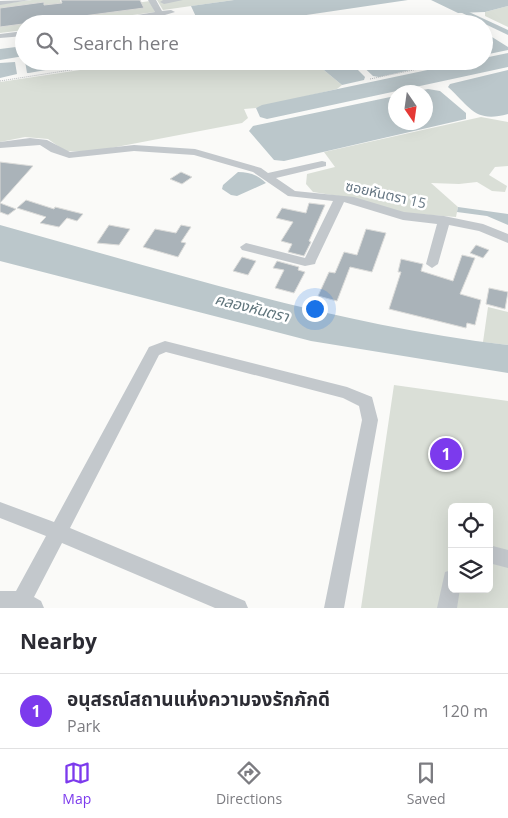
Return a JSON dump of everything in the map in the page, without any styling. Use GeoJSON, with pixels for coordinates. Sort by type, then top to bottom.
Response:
{"type":"FeatureCollection","features":[{"type":"Feature","properties":{"kind":"street"},"geometry":{"type":"LineString","coordinates":[[0,3],[26,0]]}},
{"type":"Feature","properties":{"kind":"street"},"geometry":{"type":"LineString","coordinates":[[152,0],[161,15]]}},
{"type":"Feature","properties":{"kind":"street"},"geometry":{"type":"LineString","coordinates":[[166,15],[171,12],[164,1],[179,0]]}},
{"type":"Feature","properties":{"kind":"street"},"geometry":{"type":"LineString","coordinates":[[0,36],[15,34]]}},
{"type":"Feature","properties":{"kind":"street"},"geometry":{"type":"LineString","coordinates":[[0,41],[15,39]]}},
{"type":"Feature","properties":{"kind":"street","name":"ซอยหันตรา 15"},"geometry":{"type":"LineString","coordinates":[[0,145],[30,141],[44,142],[55,150],[74,155],[127,148],[181,150],[257,170],[268,176],[296,201],[340,198],[403,216],[444,220],[483,228],[508,239]]}},
{"type":"Feature","properties":{"kind":"street"},"geometry":{"type":"LineString","coordinates":[[268,176],[322,164]]}},
{"type":"Feature","properties":{"kind":"street"},"geometry":{"type":"LineString","coordinates":[[246,247],[305,262],[310,261],[340,198]]}},
{"type":"Feature","properties":{"kind":"street"},"geometry":{"type":"LineString","coordinates":[[432,264],[444,220]]}},
{"type":"Feature","properties":{"kind":"street"},"geometry":{"type":"LineString","coordinates":[[0,601],[27,605],[58,532],[154,351],[166,346],[347,393],[366,402],[370,420],[334,608]]}},
{"type":"Feature","properties":{"kind":"street"},"geometry":{"type":"LineString","coordinates":[[0,510],[58,532],[238,608]]}},
{"type":"Feature","properties":{"kind":"street"},"geometry":{"type":"LineString","coordinates":[[493,555],[508,559]]}},
{"type":"Feature","properties":{"kind":"street"},"geometry":{"type":"LineString","coordinates":[[447,608],[450,593]]}},
{"type":"Feature","properties":{"kind":"path"},"geometry":{"type":"LineString","coordinates":[[0,80],[67,70]]}},
{"type":"Feature","properties":{"kind":"path"},"geometry":{"type":"LineString","coordinates":[[370,79],[414,70]]}},
{"type":"Feature","properties":{"kind":"shaded area"},"geometry":{"type":"Polygon","coordinates":[[[32,0],[60,0],[65,13],[150,1],[155,12],[133,15],[15,15],[15,31],[0,33],[0,4],[32,0]]]}},
{"type":"Feature","properties":{"kind":"shaded area"},"geometry":{"type":"Polygon","coordinates":[[[157,0],[234,0],[163,10],[157,0]]]}},
{"type":"Feature","properties":{"kind":"shaded area"},"geometry":{"type":"Polygon","coordinates":[[[508,6],[508,27],[493,20],[493,15],[485,15],[485,12],[508,6]]]}},
{"type":"Feature","properties":{"kind":"shaded area"},"geometry":{"type":"Polygon","coordinates":[[[80,70],[324,70],[342,85],[337,89],[256,108],[244,109],[248,118],[242,123],[90,152],[65,151],[48,139],[25,137],[0,142],[0,82],[80,70]]]}},
{"type":"Feature","properties":{"kind":"shaded area"},"geometry":{"type":"Polygon","coordinates":[[[481,117],[508,122],[508,166],[495,167],[489,175],[507,186],[505,192],[492,191],[477,182],[459,184],[431,183],[458,207],[456,217],[405,213],[357,199],[313,192],[306,184],[307,174],[335,167],[324,152],[423,130],[433,130],[433,128],[481,117]]]}},
{"type":"Feature","properties":{"kind":"shaded area"},"geometry":{"type":"Polygon","coordinates":[[[488,307],[508,312],[508,345],[483,342],[488,307]]]}},
{"type":"Feature","properties":{"kind":"shaded area"},"geometry":{"type":"Polygon","coordinates":[[[394,385],[508,401],[508,608],[361,608],[394,385]]]}},
{"type":"Feature","properties":{"kind":"water"},"geometry":{"type":"Polygon","coordinates":[[[234,0],[408,0],[306,15],[195,15],[191,6],[234,0]]]}},
{"type":"Feature","properties":{"kind":"water"},"geometry":{"type":"Polygon","coordinates":[[[431,0],[508,0],[508,6],[485,12],[458,13],[431,0]]]}},
{"type":"Feature","properties":{"kind":"water"},"geometry":{"type":"Polygon","coordinates":[[[493,38],[508,47],[508,50],[493,53],[493,38]]]}},
{"type":"Feature","properties":{"kind":"water"},"geometry":{"type":"Polygon","coordinates":[[[15,47],[15,58],[0,60],[0,49],[15,47]]]}},
{"type":"Feature","properties":{"kind":"water"},"geometry":{"type":"Polygon","coordinates":[[[508,53],[508,67],[425,85],[388,85],[388,93],[267,119],[260,117],[256,108],[262,105],[427,70],[493,70],[493,56],[508,53]]]}},
{"type":"Feature","properties":{"kind":"water"},"geometry":{"type":"Polygon","coordinates":[[[15,62],[17,74],[0,78],[0,63],[15,62]]]}},
{"type":"Feature","properties":{"kind":"water"},"geometry":{"type":"Polygon","coordinates":[[[26,70],[44,70],[27,73],[26,70]]]}},
{"type":"Feature","properties":{"kind":"water"},"geometry":{"type":"Polygon","coordinates":[[[324,70],[358,70],[365,77],[364,80],[342,85],[324,70]]]}},
{"type":"Feature","properties":{"kind":"water"},"geometry":{"type":"Polygon","coordinates":[[[367,70],[410,70],[379,77],[373,76],[367,70]]]}},
{"type":"Feature","properties":{"kind":"water"},"geometry":{"type":"Polygon","coordinates":[[[508,70],[508,114],[488,117],[474,112],[448,87],[450,84],[508,70]]]}},
{"type":"Feature","properties":{"kind":"water"},"geometry":{"type":"Polygon","coordinates":[[[433,90],[440,91],[466,113],[466,119],[433,127],[433,90]]]}},
{"type":"Feature","properties":{"kind":"water"},"geometry":{"type":"Polygon","coordinates":[[[388,97],[388,130],[418,130],[284,161],[274,160],[249,131],[253,126],[388,97]]]}},
{"type":"Feature","properties":{"kind":"water"},"geometry":{"type":"Polygon","coordinates":[[[238,172],[253,174],[266,183],[237,196],[231,195],[222,189],[223,185],[238,172]]]}},
{"type":"Feature","properties":{"kind":"water"},"geometry":{"type":"Polygon","coordinates":[[[458,207],[508,214],[508,225],[487,216],[457,212],[458,207]]]}},
{"type":"Feature","properties":{"kind":"water","name":"คลองหันตรา"},"geometry":{"type":"Polygon","coordinates":[[[0,225],[252,295],[379,324],[443,336],[508,345],[508,373],[311,341],[0,261],[0,225]]]}},
{"type":"Feature","properties":{"kind":"building"},"geometry":{"type":"Polygon","coordinates":[[[61,0],[140,0],[144,8],[91,15],[15,15],[15,25],[0,27],[0,8],[44,2],[44,5],[62,3],[61,0]]]}},
{"type":"Feature","properties":{"kind":"building"},"geometry":{"type":"Polygon","coordinates":[[[0,162],[33,166],[0,203],[0,162]]]}},
{"type":"Feature","properties":{"kind":"building"},"geometry":{"type":"Polygon","coordinates":[[[181,172],[192,177],[182,184],[170,179],[181,172]]]}},
{"type":"Feature","properties":{"kind":"building"},"geometry":{"type":"Polygon","coordinates":[[[26,200],[54,209],[55,207],[83,214],[77,221],[67,218],[59,227],[40,223],[46,217],[17,208],[26,200]]]}},
{"type":"Feature","properties":{"kind":"building"},"geometry":{"type":"Polygon","coordinates":[[[0,203],[16,209],[8,215],[0,212],[0,203]]]}},
{"type":"Feature","properties":{"kind":"building"},"geometry":{"type":"Polygon","coordinates":[[[309,203],[325,205],[309,241],[311,242],[304,256],[288,252],[292,244],[281,241],[293,222],[276,218],[282,208],[306,213],[309,203]]]}},
{"type":"Feature","properties":{"kind":"building"},"geometry":{"type":"Polygon","coordinates":[[[109,225],[130,229],[119,245],[97,243],[109,225]]]}},
{"type":"Feature","properties":{"kind":"building"},"geometry":{"type":"Polygon","coordinates":[[[181,225],[191,227],[181,242],[186,243],[178,257],[143,247],[155,229],[176,233],[181,225]]]}},
{"type":"Feature","properties":{"kind":"building"},"geometry":{"type":"Polygon","coordinates":[[[366,229],[386,233],[372,272],[350,267],[337,301],[318,296],[329,272],[335,273],[344,252],[357,255],[366,229]]]}},
{"type":"Feature","properties":{"kind":"building"},"geometry":{"type":"Polygon","coordinates":[[[476,245],[489,250],[483,258],[470,253],[476,245]]]}},
{"type":"Feature","properties":{"kind":"building"},"geometry":{"type":"Polygon","coordinates":[[[462,255],[475,258],[460,294],[481,300],[475,325],[467,323],[466,328],[389,309],[401,272],[398,272],[401,259],[423,264],[421,271],[453,281],[462,255]]]}},
{"type":"Feature","properties":{"kind":"building"},"geometry":{"type":"Polygon","coordinates":[[[242,257],[256,261],[248,275],[233,271],[242,257]]]}},
{"type":"Feature","properties":{"kind":"building"},"geometry":{"type":"Polygon","coordinates":[[[277,261],[299,267],[298,270],[305,272],[294,293],[275,288],[284,270],[273,268],[277,261]]]}},
{"type":"Feature","properties":{"kind":"building"},"geometry":{"type":"Polygon","coordinates":[[[489,288],[508,292],[505,309],[486,304],[489,288]]]}},
{"type":"Feature","properties":{"kind":"waterway"},"geometry":{"type":"LineString","coordinates":[[438,0],[470,15]]}},
{"type":"Feature","properties":{"kind":"waterway"},"geometry":{"type":"LineString","coordinates":[[493,26],[508,33]]}},
{"type":"Feature","properties":{"kind":"place","name":"อนุสรณ์สถานแห่งความจงรักภักดี"},"geometry":{"type":"Point","coordinates":[446,454]}}]}
